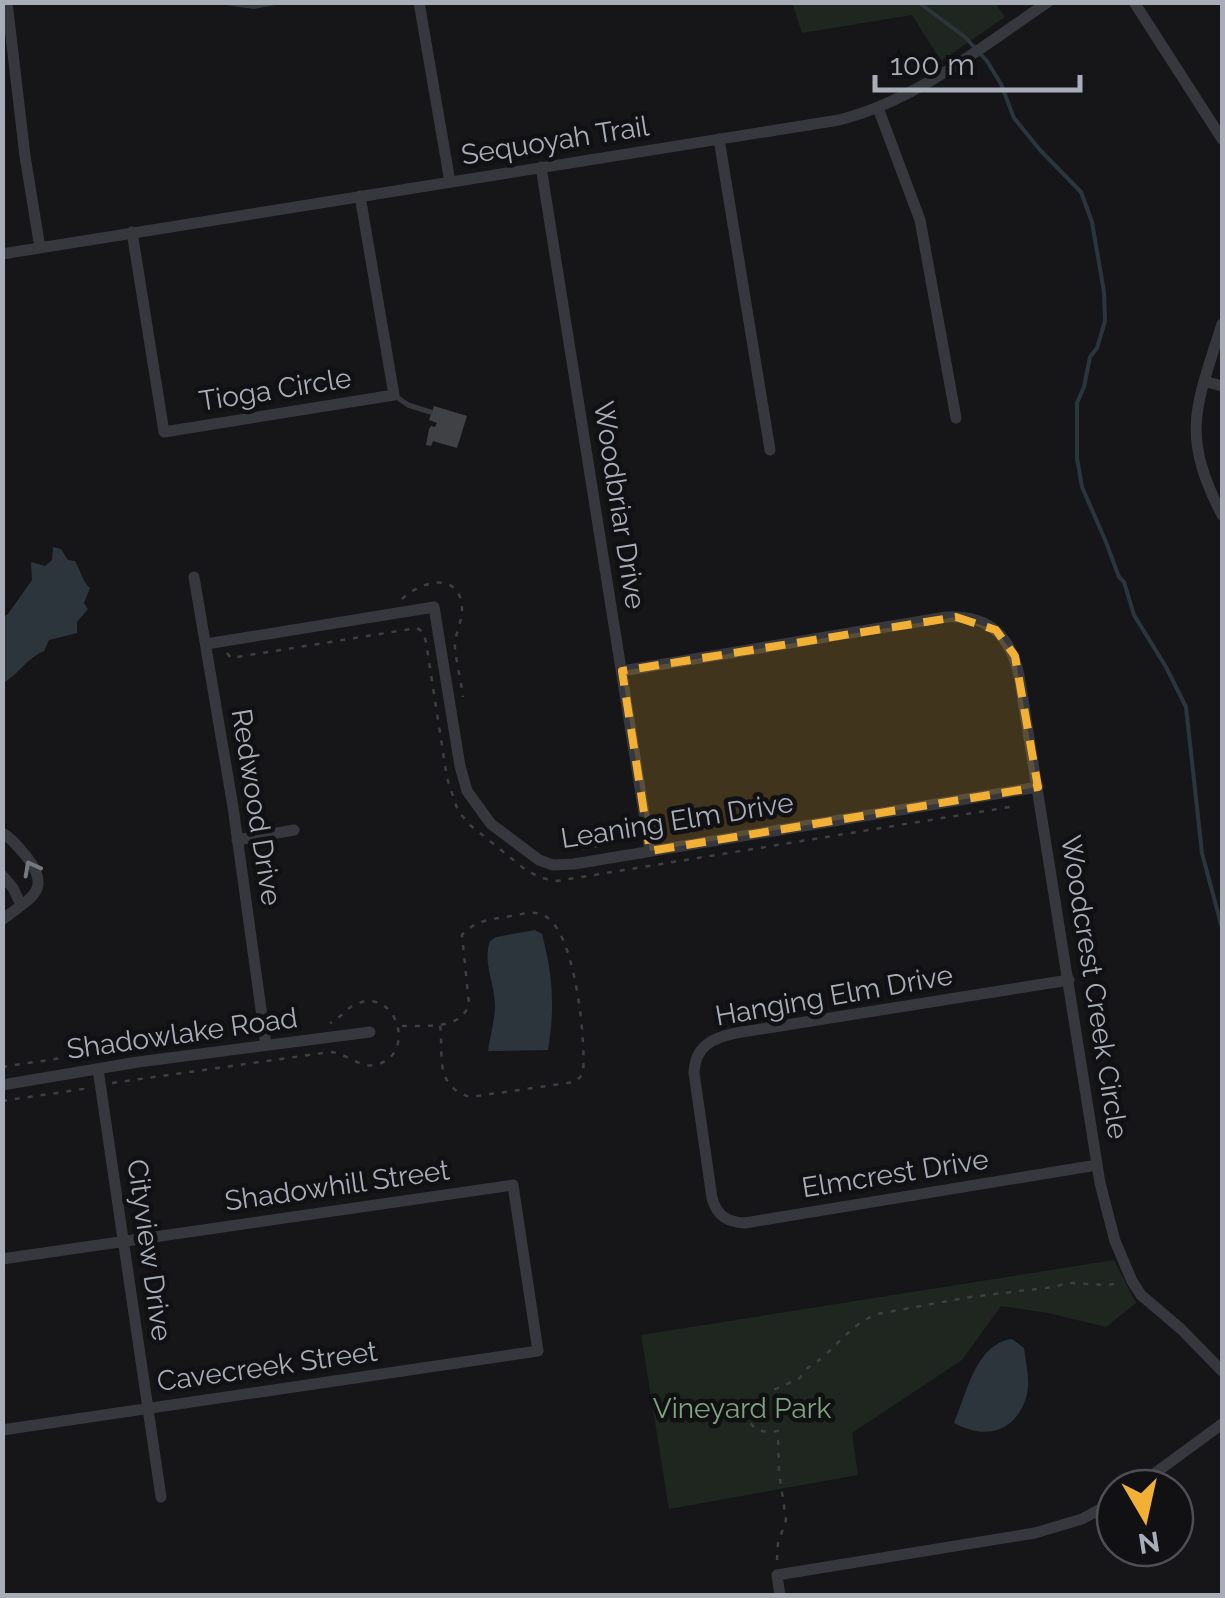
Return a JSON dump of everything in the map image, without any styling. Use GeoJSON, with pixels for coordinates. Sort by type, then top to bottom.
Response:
{"type":"FeatureCollection","features":[{"type":"Feature","properties":{"kind":"street"},"geometry":{"type":"LineString","coordinates":[[8,2],[8,60],[40,248]]}},
{"type":"Feature","properties":{"kind":"street"},"geometry":{"type":"LineString","coordinates":[[419,2],[450,182]]}},
{"type":"Feature","properties":{"kind":"street","name":"Sequoyah Trail"},"geometry":{"type":"LineString","coordinates":[[2,254],[820,124],[878,108],[924,86],[1048,2]]}},
{"type":"Feature","properties":{"kind":"street"},"geometry":{"type":"LineString","coordinates":[[1134,2],[1222,138]]}},
{"type":"Feature","properties":{"kind":"street"},"geometry":{"type":"LineString","coordinates":[[878,108],[923,232],[956,418]]}},
{"type":"Feature","properties":{"kind":"street"},"geometry":{"type":"LineString","coordinates":[[1209,118],[1222,110]]}},
{"type":"Feature","properties":{"kind":"street"},"geometry":{"type":"LineString","coordinates":[[719,139],[770,450]]}},
{"type":"Feature","properties":{"kind":"street","name":"Woodbriar Drive"},"geometry":{"type":"LineString","coordinates":[[541,167],[650,851]]}},
{"type":"Feature","properties":{"kind":"street","name":"Tioga Circle"},"geometry":{"type":"LineString","coordinates":[[132,232],[164,432],[394,395],[360,196]]}},
{"type":"Feature","properties":{"kind":"street"},"geometry":{"type":"LineString","coordinates":[[1222,324],[1196,419],[1196,447],[1222,515]]}},
{"type":"Feature","properties":{"kind":"street"},"geometry":{"type":"LineString","coordinates":[[1204,381],[1222,386]]}},
{"type":"Feature","properties":{"kind":"street","name":"Redwood Drive"},"geometry":{"type":"LineString","coordinates":[[194,577],[266,1045]]}},
{"type":"Feature","properties":{"kind":"street","name":"Leaning Elm Drive"},"geometry":{"type":"LineString","coordinates":[[206,644],[434,607],[464,781],[473,801],[491,824],[539,860],[553,865],[1038,787]]}},
{"type":"Feature","properties":{"kind":"street","name":"Woodcrest Creek Circle"},"geometry":{"type":"LineString","coordinates":[[622,671],[946,618],[978,620],[1003,636],[1020,675],[1097,1165],[1114,1241],[1132,1281],[1149,1304],[1181,1329],[1222,1371]]}},
{"type":"Feature","properties":{"kind":"street"},"geometry":{"type":"LineString","coordinates":[[237,840],[294,830]]}},
{"type":"Feature","properties":{"kind":"street"},"geometry":{"type":"LineString","coordinates":[[2,832],[39,874],[37,889],[2,920]]}},
{"type":"Feature","properties":{"kind":"street"},"geometry":{"type":"LineString","coordinates":[[2,875],[20,904]]}},
{"type":"Feature","properties":{"kind":"street","name":"Hanging Elm Drive"},"geometry":{"type":"LineString","coordinates":[[712,1198],[694,1073],[696,1058],[706,1044],[736,1033],[1069,980]]}},
{"type":"Feature","properties":{"kind":"street","name":"Shadowlake Road"},"geometry":{"type":"LineString","coordinates":[[2,1085],[138,1062],[370,1032]]}},
{"type":"Feature","properties":{"kind":"street","name":"Cityview Drive"},"geometry":{"type":"LineString","coordinates":[[98,1070],[162,1497]]}},
{"type":"Feature","properties":{"kind":"street","name":"Elmcrest Drive"},"geometry":{"type":"LineString","coordinates":[[712,1198],[720,1216],[745,1223],[1097,1165]]}},
{"type":"Feature","properties":{"kind":"street","name":"Shadowhill Street"},"geometry":{"type":"LineString","coordinates":[[2,1258],[513,1185],[538,1351]]}},
{"type":"Feature","properties":{"kind":"street","name":"Cavecreek Street"},"geometry":{"type":"LineString","coordinates":[[2,1430],[538,1351]]}},
{"type":"Feature","properties":{"kind":"street"},"geometry":{"type":"LineString","coordinates":[[1162,1468],[1222,1424]]}},
{"type":"Feature","properties":{"kind":"street"},"geometry":{"type":"LineString","coordinates":[[780,1596],[777,1575],[1035,1533],[1095,1512]]}},
{"type":"Feature","properties":{"kind":"lane"},"geometry":{"type":"LineString","coordinates":[[394,395],[408,405],[430,412]]}},
{"type":"Feature","properties":{"kind":"path"},"geometry":{"type":"LineString","coordinates":[[400,601],[412,589],[437,581],[460,596],[462,615],[454,644],[464,706]]}},
{"type":"Feature","properties":{"kind":"path","name":"Leaning Elm Drive"},"geometry":{"type":"LineString","coordinates":[[231,658],[417,628],[426,642],[447,778],[458,811],[470,826],[527,871],[557,881],[1016,806]]}},
{"type":"Feature","properties":{"kind":"path","name":"Leaning Elm Drive"},"geometry":{"type":"LineString","coordinates":[[622,842],[632,836]]}},
{"type":"Feature","properties":{"kind":"path","name":"Leaning Elm Drive"},"geometry":{"type":"LineString","coordinates":[[560,852],[606,844]]}},
{"type":"Feature","properties":{"kind":"path"},"geometry":{"type":"LineString","coordinates":[[399,1026],[452,1023],[467,1012],[462,935],[472,924],[536,912],[549,918],[558,929],[573,974],[585,1054],[583,1074],[575,1082],[470,1097],[455,1092],[443,1071],[440,1024]]}},
{"type":"Feature","properties":{"kind":"path"},"geometry":{"type":"LineString","coordinates":[[777,1575],[778,1544],[786,1520],[778,1472],[778,1432],[758,1430],[747,1418],[760,1397],[800,1378],[805,1368],[824,1356],[864,1318],[1015,1290],[1132,1281]]}},
{"type":"Feature","properties":{"kind":"highlighted area"},"geometry":{"type":"Polygon","coordinates":[[[956,617],[996,630],[1015,656],[1038,787],[650,851],[622,671],[956,617]]]}},
{"type":"Feature","properties":{"kind":"green space"},"geometry":{"type":"Polygon","coordinates":[[[792,3],[995,3],[1005,17],[941,61],[912,15],[802,33],[792,3]]]}},
{"type":"Feature","properties":{"kind":"green space","name":"Vineyard Park"},"geometry":{"type":"Polygon","coordinates":[[[1114,1260],[1136,1303],[1106,1327],[1001,1306],[962,1360],[852,1433],[858,1475],[669,1509],[641,1335],[1114,1260]]]}},
{"type":"Feature","properties":{"kind":"shaded area"},"geometry":{"type":"Polygon","coordinates":[[[53,547],[75,561],[90,588],[84,603],[88,609],[77,622],[77,633],[49,640],[44,651],[3,683],[3,617],[32,580],[31,562],[45,566],[52,560],[53,547]]]}},
{"type":"Feature","properties":{"kind":"shaded area"},"geometry":{"type":"Polygon","coordinates":[[[535,930],[542,934],[551,978],[548,1050],[488,1051],[495,1009],[488,958],[490,941],[535,930]]]}},
{"type":"Feature","properties":{"kind":"shaded area"},"geometry":{"type":"Polygon","coordinates":[[[1012,1339],[1024,1348],[1027,1367],[1027,1392],[1021,1410],[1006,1426],[987,1432],[954,1423],[981,1360],[999,1343],[1012,1339]]]}},
{"type":"Feature","properties":{"kind":"building"},"geometry":{"type":"Polygon","coordinates":[[[434,406],[467,416],[457,448],[433,441],[431,446],[426,445],[429,429],[437,423],[429,420],[434,406]]]}},
{"type":"Feature","properties":{"kind":"waterway"},"geometry":{"type":"LineString","coordinates":[[219,2],[254,7],[280,2]]}},
{"type":"Feature","properties":{"kind":"waterway"},"geometry":{"type":"LineString","coordinates":[[918,2],[965,37],[987,61],[1014,118],[1081,192],[1092,222],[1105,321],[1077,403],[1077,458],[1082,487],[1124,582],[1134,615],[1186,707],[1202,853],[1222,928]]}}]}
